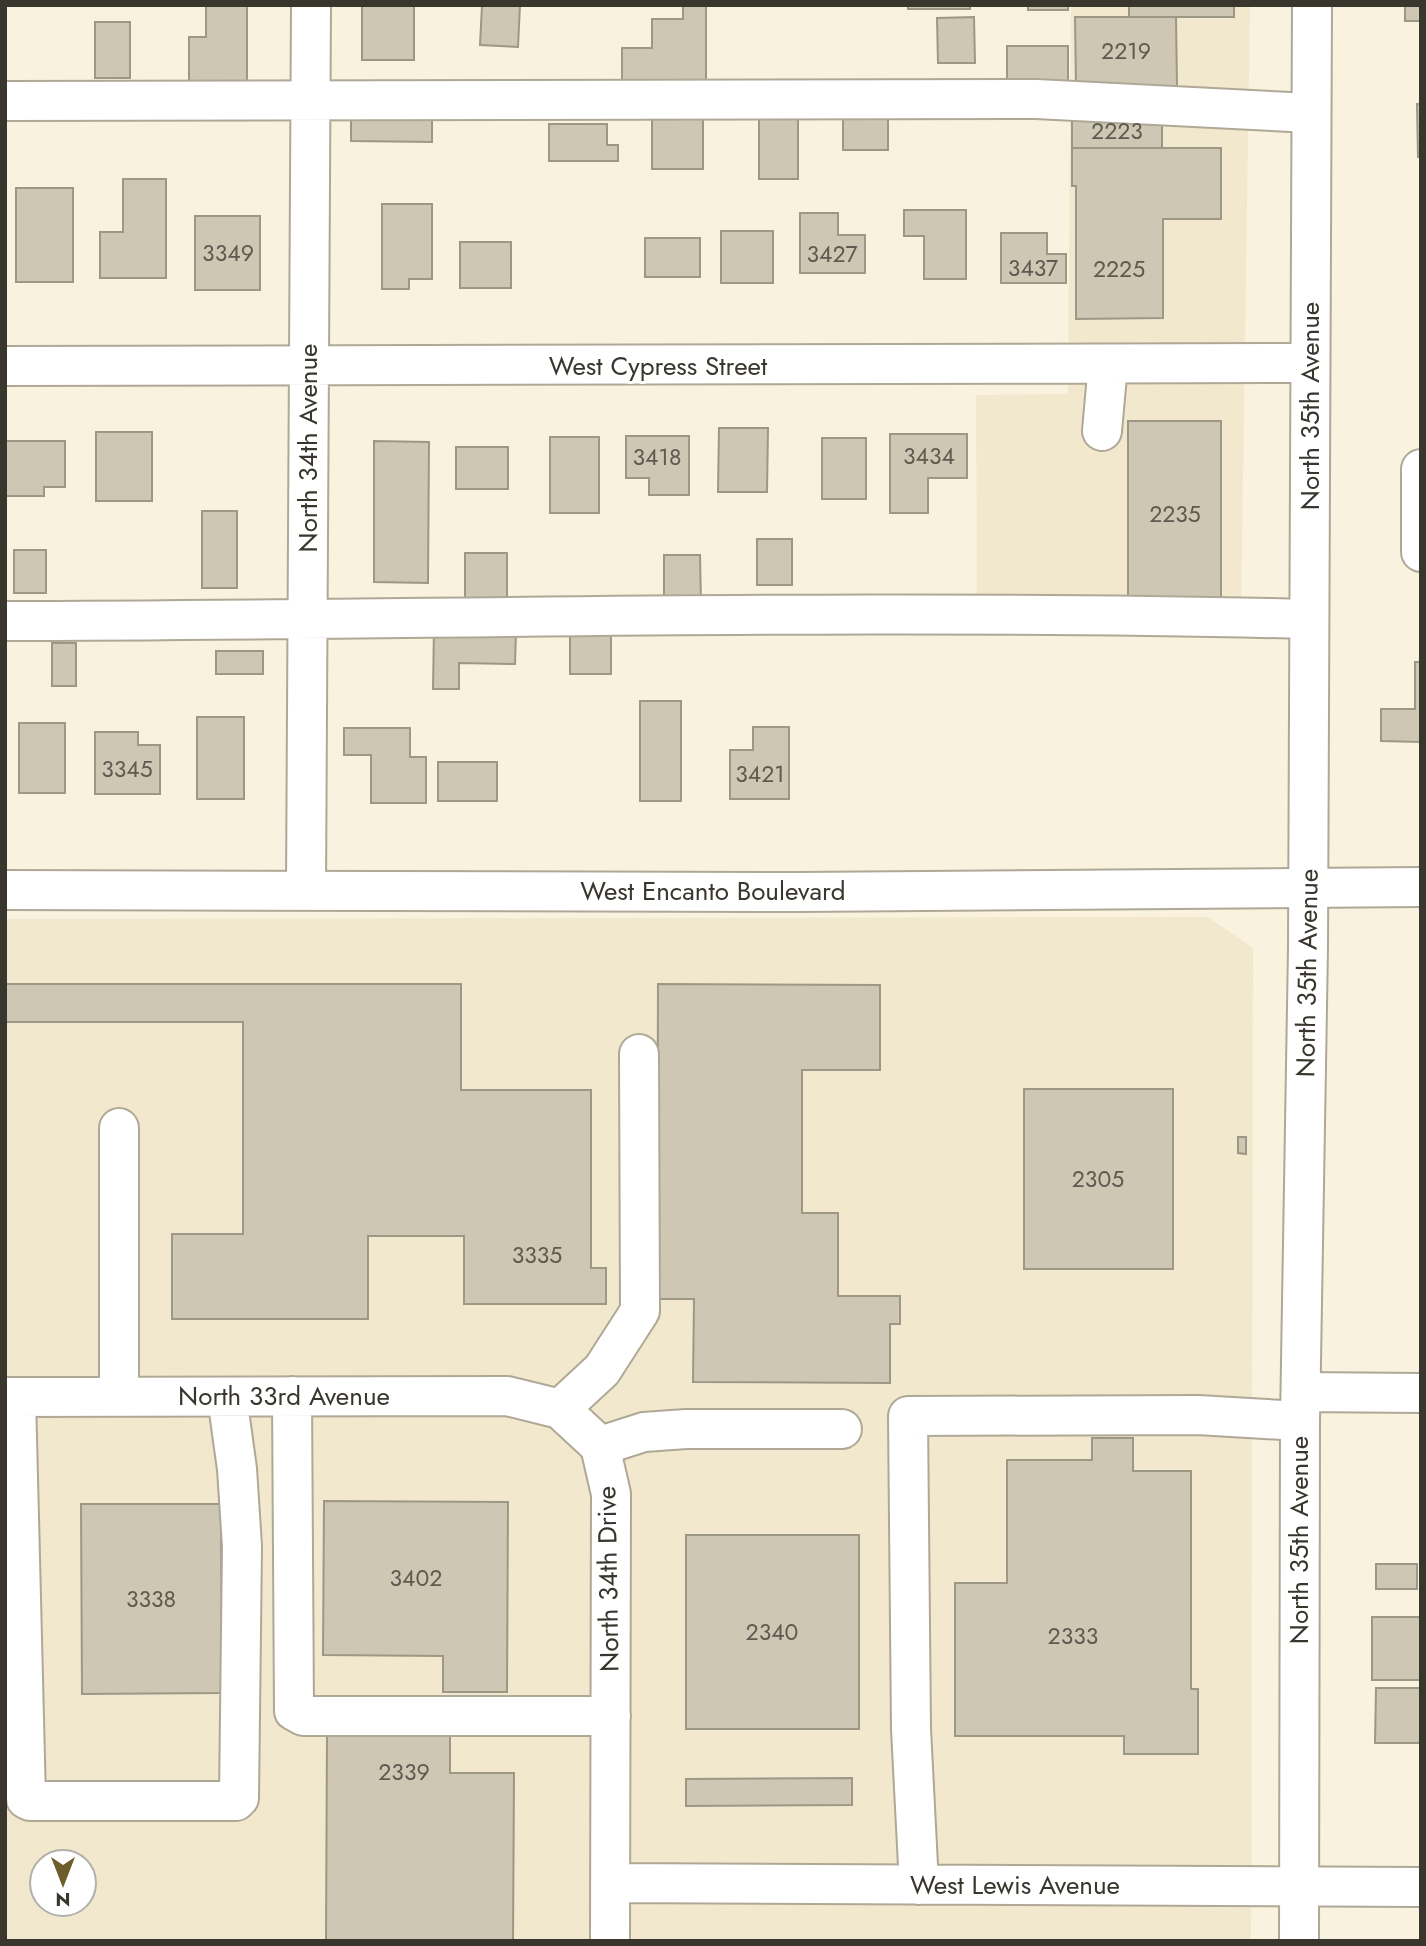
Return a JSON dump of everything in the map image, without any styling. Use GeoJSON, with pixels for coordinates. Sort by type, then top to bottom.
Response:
{"type":"FeatureCollection","features":[{"type":"Feature","properties":{"kind":"street","name":"North 34th Avenue"},"geometry":{"type":"LineString","coordinates":[[306,890],[311,5]]}},
{"type":"Feature","properties":{"kind":"street","name":"North 35th Avenue"},"geometry":{"type":"LineString","coordinates":[[1298,1941],[1300,1406],[1308,888],[1312,5]]}},
{"type":"Feature","properties":{"kind":"street"},"geometry":{"type":"LineString","coordinates":[[5,101],[1036,99],[1311,113]]}},
{"type":"Feature","properties":{"kind":"street","name":"West Cypress Street"},"geometry":{"type":"LineString","coordinates":[[5,366],[1310,363]]}},
{"type":"Feature","properties":{"kind":"street"},"geometry":{"type":"LineString","coordinates":[[1102,431],[1108,364]]}},
{"type":"Feature","properties":{"kind":"street"},"geometry":{"type":"LineString","coordinates":[[1421,469],[1421,552]]}},
{"type":"Feature","properties":{"kind":"street"},"geometry":{"type":"LineString","coordinates":[[5,621],[846,613],[1309,619]]}},
{"type":"Feature","properties":{"kind":"street","name":"West Encanto Boulevard"},"geometry":{"type":"LineString","coordinates":[[5,890],[799,892],[1421,887]]}},
{"type":"Feature","properties":{"kind":"street"},"geometry":{"type":"LineString","coordinates":[[639,1054],[640,1311],[602,1370],[560,1409],[600,1446],[644,1432],[686,1429],[842,1429]]}},
{"type":"Feature","properties":{"kind":"street"},"geometry":{"type":"LineString","coordinates":[[118,1397],[120,1128]]}},
{"type":"Feature","properties":{"kind":"street"},"geometry":{"type":"LineString","coordinates":[[919,1885],[911,1729],[908,1416],[1198,1415],[1421,1392]]}},
{"type":"Feature","properties":{"kind":"street"},"geometry":{"type":"LineString","coordinates":[[292,1396],[294,1711],[303,1716],[611,1716]]}},
{"type":"Feature","properties":{"kind":"street","name":"North 33rd Avenue"},"geometry":{"type":"LineString","coordinates":[[11,1397],[507,1396],[560,1409]]}},
{"type":"Feature","properties":{"kind":"street"},"geometry":{"type":"LineString","coordinates":[[11,1397],[26,1799],[236,1801],[239,1797],[242,1546],[237,1469],[228,1397]]}},
{"type":"Feature","properties":{"kind":"street","name":"North 34th Drive"},"geometry":{"type":"LineString","coordinates":[[600,1446],[611,1494],[610,1941]]}},
{"type":"Feature","properties":{"kind":"street","name":"West Lewis Avenue"},"geometry":{"type":"LineString","coordinates":[[610,1883],[1421,1887]]}},
{"type":"Feature","properties":{"kind":"shaded area"},"geometry":{"type":"Polygon","coordinates":[[[1071,5],[1250,5],[1241,608],[977,605],[976,395],[1068,394],[1071,5]]]}},
{"type":"Feature","properties":{"kind":"shaded area"},"geometry":{"type":"Polygon","coordinates":[[[1208,917],[1253,948],[1251,1941],[5,1941],[5,919],[1208,917]]]}},
{"type":"Feature","properties":{"kind":"building"},"geometry":{"type":"Polygon","coordinates":[[[206,5],[247,5],[247,88],[189,88],[189,37],[206,37],[206,5]]]}},
{"type":"Feature","properties":{"kind":"building"},"geometry":{"type":"Polygon","coordinates":[[[362,5],[414,5],[414,60],[362,60],[362,5]]]}},
{"type":"Feature","properties":{"kind":"building"},"geometry":{"type":"Polygon","coordinates":[[[482,5],[520,5],[518,47],[480,45],[482,5]]]}},
{"type":"Feature","properties":{"kind":"building"},"geometry":{"type":"Polygon","coordinates":[[[683,5],[706,5],[706,87],[622,87],[622,48],[652,48],[652,19],[683,19],[683,5]]]}},
{"type":"Feature","properties":{"kind":"building"},"geometry":{"type":"Polygon","coordinates":[[[908,5],[970,5],[970,9],[908,9],[908,5]]]}},
{"type":"Feature","properties":{"kind":"building"},"geometry":{"type":"Polygon","coordinates":[[[1028,5],[1068,5],[1068,10],[1028,10],[1028,5]]]}},
{"type":"Feature","properties":{"kind":"building"},"geometry":{"type":"Polygon","coordinates":[[[1129,5],[1234,5],[1234,17],[1129,17],[1129,5]]]}},
{"type":"Feature","properties":{"kind":"building"},"geometry":{"type":"Polygon","coordinates":[[[1405,5],[1421,5],[1421,21],[1405,21],[1405,5]]]}},
{"type":"Feature","properties":{"kind":"building"},"geometry":{"type":"Polygon","coordinates":[[[974,17],[975,63],[938,63],[937,18],[974,17]]]}},
{"type":"Feature","properties":{"kind":"building"},"geometry":{"type":"Polygon","coordinates":[[[1075,17],[1176,17],[1177,86],[1076,86],[1075,17]]]}},
{"type":"Feature","properties":{"kind":"building"},"geometry":{"type":"Polygon","coordinates":[[[95,22],[130,22],[130,78],[95,78],[95,22]]]}},
{"type":"Feature","properties":{"kind":"building"},"geometry":{"type":"Polygon","coordinates":[[[1007,46],[1068,46],[1068,88],[1007,88],[1007,46]]]}},
{"type":"Feature","properties":{"kind":"building"},"geometry":{"type":"Polygon","coordinates":[[[1417,104],[1421,104],[1421,157],[1418,157],[1417,104]]]}},
{"type":"Feature","properties":{"kind":"building"},"geometry":{"type":"Polygon","coordinates":[[[652,113],[703,113],[703,169],[652,169],[652,113]]]}},
{"type":"Feature","properties":{"kind":"building"},"geometry":{"type":"Polygon","coordinates":[[[843,113],[888,113],[888,150],[843,150],[843,113]]]}},
{"type":"Feature","properties":{"kind":"building"},"geometry":{"type":"Polygon","coordinates":[[[351,114],[432,115],[432,142],[351,141],[351,114]]]}},
{"type":"Feature","properties":{"kind":"building"},"geometry":{"type":"Polygon","coordinates":[[[1072,114],[1162,114],[1162,148],[1072,148],[1072,114]]]}},
{"type":"Feature","properties":{"kind":"building"},"geometry":{"type":"Polygon","coordinates":[[[759,118],[798,118],[798,179],[759,179],[759,118]]]}},
{"type":"Feature","properties":{"kind":"building"},"geometry":{"type":"Polygon","coordinates":[[[549,124],[607,124],[607,145],[618,145],[618,161],[549,161],[549,124]]]}},
{"type":"Feature","properties":{"kind":"building"},"geometry":{"type":"Polygon","coordinates":[[[1072,148],[1221,148],[1221,219],[1163,219],[1163,318],[1076,319],[1076,186],[1072,186],[1072,148]]]}},
{"type":"Feature","properties":{"kind":"building"},"geometry":{"type":"Polygon","coordinates":[[[123,179],[166,179],[166,278],[100,278],[100,232],[123,232],[123,179]]]}},
{"type":"Feature","properties":{"kind":"building"},"geometry":{"type":"Polygon","coordinates":[[[16,188],[73,188],[73,282],[16,282],[16,188]]]}},
{"type":"Feature","properties":{"kind":"building"},"geometry":{"type":"Polygon","coordinates":[[[382,204],[432,204],[432,279],[409,279],[409,289],[382,289],[382,204]]]}},
{"type":"Feature","properties":{"kind":"building"},"geometry":{"type":"Polygon","coordinates":[[[904,210],[966,210],[966,279],[924,279],[924,236],[904,236],[904,210]]]}},
{"type":"Feature","properties":{"kind":"building"},"geometry":{"type":"Polygon","coordinates":[[[800,213],[838,213],[838,235],[865,235],[865,273],[800,273],[800,213]]]}},
{"type":"Feature","properties":{"kind":"building"},"geometry":{"type":"Polygon","coordinates":[[[195,216],[260,216],[260,290],[195,290],[195,216]]]}},
{"type":"Feature","properties":{"kind":"building"},"geometry":{"type":"Polygon","coordinates":[[[721,231],[773,231],[773,283],[721,283],[721,231]]]}},
{"type":"Feature","properties":{"kind":"building"},"geometry":{"type":"Polygon","coordinates":[[[1001,233],[1047,233],[1047,254],[1066,254],[1066,283],[1001,283],[1001,233]]]}},
{"type":"Feature","properties":{"kind":"building"},"geometry":{"type":"Polygon","coordinates":[[[645,238],[700,238],[700,277],[645,277],[645,238]]]}},
{"type":"Feature","properties":{"kind":"building"},"geometry":{"type":"Polygon","coordinates":[[[460,242],[511,242],[511,288],[460,288],[460,242]]]}},
{"type":"Feature","properties":{"kind":"building"},"geometry":{"type":"Polygon","coordinates":[[[1128,421],[1221,421],[1221,606],[1128,606],[1128,421]]]}},
{"type":"Feature","properties":{"kind":"building"},"geometry":{"type":"Polygon","coordinates":[[[719,428],[768,428],[767,492],[718,492],[719,428]]]}},
{"type":"Feature","properties":{"kind":"building"},"geometry":{"type":"Polygon","coordinates":[[[96,432],[152,432],[152,501],[96,501],[96,432]]]}},
{"type":"Feature","properties":{"kind":"building"},"geometry":{"type":"Polygon","coordinates":[[[890,434],[967,434],[967,478],[928,478],[928,513],[890,513],[890,434]]]}},
{"type":"Feature","properties":{"kind":"building"},"geometry":{"type":"Polygon","coordinates":[[[626,436],[689,436],[689,495],[649,495],[649,478],[626,478],[626,436]]]}},
{"type":"Feature","properties":{"kind":"building"},"geometry":{"type":"Polygon","coordinates":[[[550,437],[599,437],[599,513],[550,513],[550,437]]]}},
{"type":"Feature","properties":{"kind":"building"},"geometry":{"type":"Polygon","coordinates":[[[822,438],[866,438],[866,499],[822,499],[822,438]]]}},
{"type":"Feature","properties":{"kind":"building"},"geometry":{"type":"Polygon","coordinates":[[[5,441],[65,441],[65,487],[44,487],[44,496],[5,496],[5,441]]]}},
{"type":"Feature","properties":{"kind":"building"},"geometry":{"type":"Polygon","coordinates":[[[374,441],[429,442],[428,583],[374,582],[374,441]]]}},
{"type":"Feature","properties":{"kind":"building"},"geometry":{"type":"Polygon","coordinates":[[[456,447],[508,447],[508,489],[456,489],[456,447]]]}},
{"type":"Feature","properties":{"kind":"building"},"geometry":{"type":"Polygon","coordinates":[[[202,511],[237,511],[237,588],[202,588],[202,511]]]}},
{"type":"Feature","properties":{"kind":"building"},"geometry":{"type":"Polygon","coordinates":[[[757,539],[792,539],[792,585],[757,585],[757,539]]]}},
{"type":"Feature","properties":{"kind":"building"},"geometry":{"type":"Polygon","coordinates":[[[14,550],[46,550],[46,593],[14,593],[14,550]]]}},
{"type":"Feature","properties":{"kind":"building"},"geometry":{"type":"Polygon","coordinates":[[[465,553],[507,553],[507,598],[465,598],[465,553]]]}},
{"type":"Feature","properties":{"kind":"building"},"geometry":{"type":"Polygon","coordinates":[[[664,555],[700,555],[701,603],[664,603],[664,555]]]}},
{"type":"Feature","properties":{"kind":"building"},"geometry":{"type":"Polygon","coordinates":[[[434,629],[516,631],[515,664],[459,663],[459,689],[433,689],[434,629]]]}},
{"type":"Feature","properties":{"kind":"building"},"geometry":{"type":"Polygon","coordinates":[[[570,629],[611,629],[611,674],[570,674],[570,629]]]}},
{"type":"Feature","properties":{"kind":"building"},"geometry":{"type":"Polygon","coordinates":[[[52,643],[76,643],[76,686],[52,686],[52,643]]]}},
{"type":"Feature","properties":{"kind":"building"},"geometry":{"type":"Polygon","coordinates":[[[216,651],[263,651],[263,674],[216,674],[216,651]]]}},
{"type":"Feature","properties":{"kind":"building"},"geometry":{"type":"Polygon","coordinates":[[[1415,662],[1421,662],[1421,742],[1381,741],[1381,709],[1415,709],[1415,662]]]}},
{"type":"Feature","properties":{"kind":"building"},"geometry":{"type":"Polygon","coordinates":[[[640,701],[681,701],[681,801],[640,801],[640,701]]]}},
{"type":"Feature","properties":{"kind":"building"},"geometry":{"type":"Polygon","coordinates":[[[197,717],[244,717],[244,799],[197,799],[197,717]]]}},
{"type":"Feature","properties":{"kind":"building"},"geometry":{"type":"Polygon","coordinates":[[[19,723],[65,723],[65,793],[19,793],[19,723]]]}},
{"type":"Feature","properties":{"kind":"building"},"geometry":{"type":"Polygon","coordinates":[[[753,727],[789,727],[789,799],[730,799],[730,750],[753,750],[753,727]]]}},
{"type":"Feature","properties":{"kind":"building"},"geometry":{"type":"Polygon","coordinates":[[[344,728],[410,728],[410,757],[426,757],[426,803],[371,803],[371,755],[344,755],[344,728]]]}},
{"type":"Feature","properties":{"kind":"building"},"geometry":{"type":"Polygon","coordinates":[[[95,732],[138,732],[138,745],[160,745],[160,794],[95,794],[95,732]]]}},
{"type":"Feature","properties":{"kind":"building"},"geometry":{"type":"Polygon","coordinates":[[[438,762],[497,762],[497,801],[438,801],[438,762]]]}},
{"type":"Feature","properties":{"kind":"building"},"geometry":{"type":"Polygon","coordinates":[[[5,984],[461,984],[461,1090],[591,1090],[591,1268],[606,1268],[606,1304],[464,1304],[464,1236],[368,1236],[368,1319],[172,1319],[172,1234],[243,1234],[243,1022],[5,1022],[5,984]]]}},
{"type":"Feature","properties":{"kind":"building"},"geometry":{"type":"Polygon","coordinates":[[[658,984],[880,985],[880,1070],[802,1070],[802,1213],[838,1213],[838,1296],[900,1296],[900,1324],[890,1324],[890,1383],[693,1382],[694,1299],[657,1299],[658,984]]]}},
{"type":"Feature","properties":{"kind":"building"},"geometry":{"type":"Polygon","coordinates":[[[1024,1089],[1173,1089],[1173,1269],[1024,1269],[1024,1089]]]}},
{"type":"Feature","properties":{"kind":"building"},"geometry":{"type":"Polygon","coordinates":[[[1238,1137],[1246,1137],[1246,1154],[1238,1153],[1238,1137]]]}},
{"type":"Feature","properties":{"kind":"building"},"geometry":{"type":"Polygon","coordinates":[[[1092,1438],[1133,1438],[1133,1471],[1191,1471],[1191,1689],[1198,1689],[1198,1754],[1124,1754],[1124,1736],[955,1736],[955,1583],[1007,1583],[1007,1460],[1092,1460],[1092,1438]]]}},
{"type":"Feature","properties":{"kind":"building"},"geometry":{"type":"Polygon","coordinates":[[[324,1501],[508,1502],[507,1692],[443,1692],[443,1656],[323,1655],[324,1501]]]}},
{"type":"Feature","properties":{"kind":"building"},"geometry":{"type":"Polygon","coordinates":[[[81,1504],[221,1504],[222,1693],[82,1694],[81,1504]]]}},
{"type":"Feature","properties":{"kind":"building"},"geometry":{"type":"Polygon","coordinates":[[[686,1535],[859,1535],[859,1729],[686,1729],[686,1535]]]}},
{"type":"Feature","properties":{"kind":"building"},"geometry":{"type":"Polygon","coordinates":[[[1376,1564],[1417,1564],[1417,1589],[1376,1589],[1376,1564]]]}},
{"type":"Feature","properties":{"kind":"building"},"geometry":{"type":"Polygon","coordinates":[[[1372,1617],[1421,1617],[1421,1680],[1372,1680],[1372,1617]]]}},
{"type":"Feature","properties":{"kind":"building"},"geometry":{"type":"Polygon","coordinates":[[[1376,1688],[1421,1688],[1421,1743],[1375,1743],[1376,1688]]]}},
{"type":"Feature","properties":{"kind":"building"},"geometry":{"type":"Polygon","coordinates":[[[327,1735],[450,1736],[450,1773],[514,1773],[513,1941],[326,1941],[327,1735]]]}},
{"type":"Feature","properties":{"kind":"building"},"geometry":{"type":"Polygon","coordinates":[[[852,1778],[852,1805],[686,1806],[686,1779],[852,1778]]]}}]}
